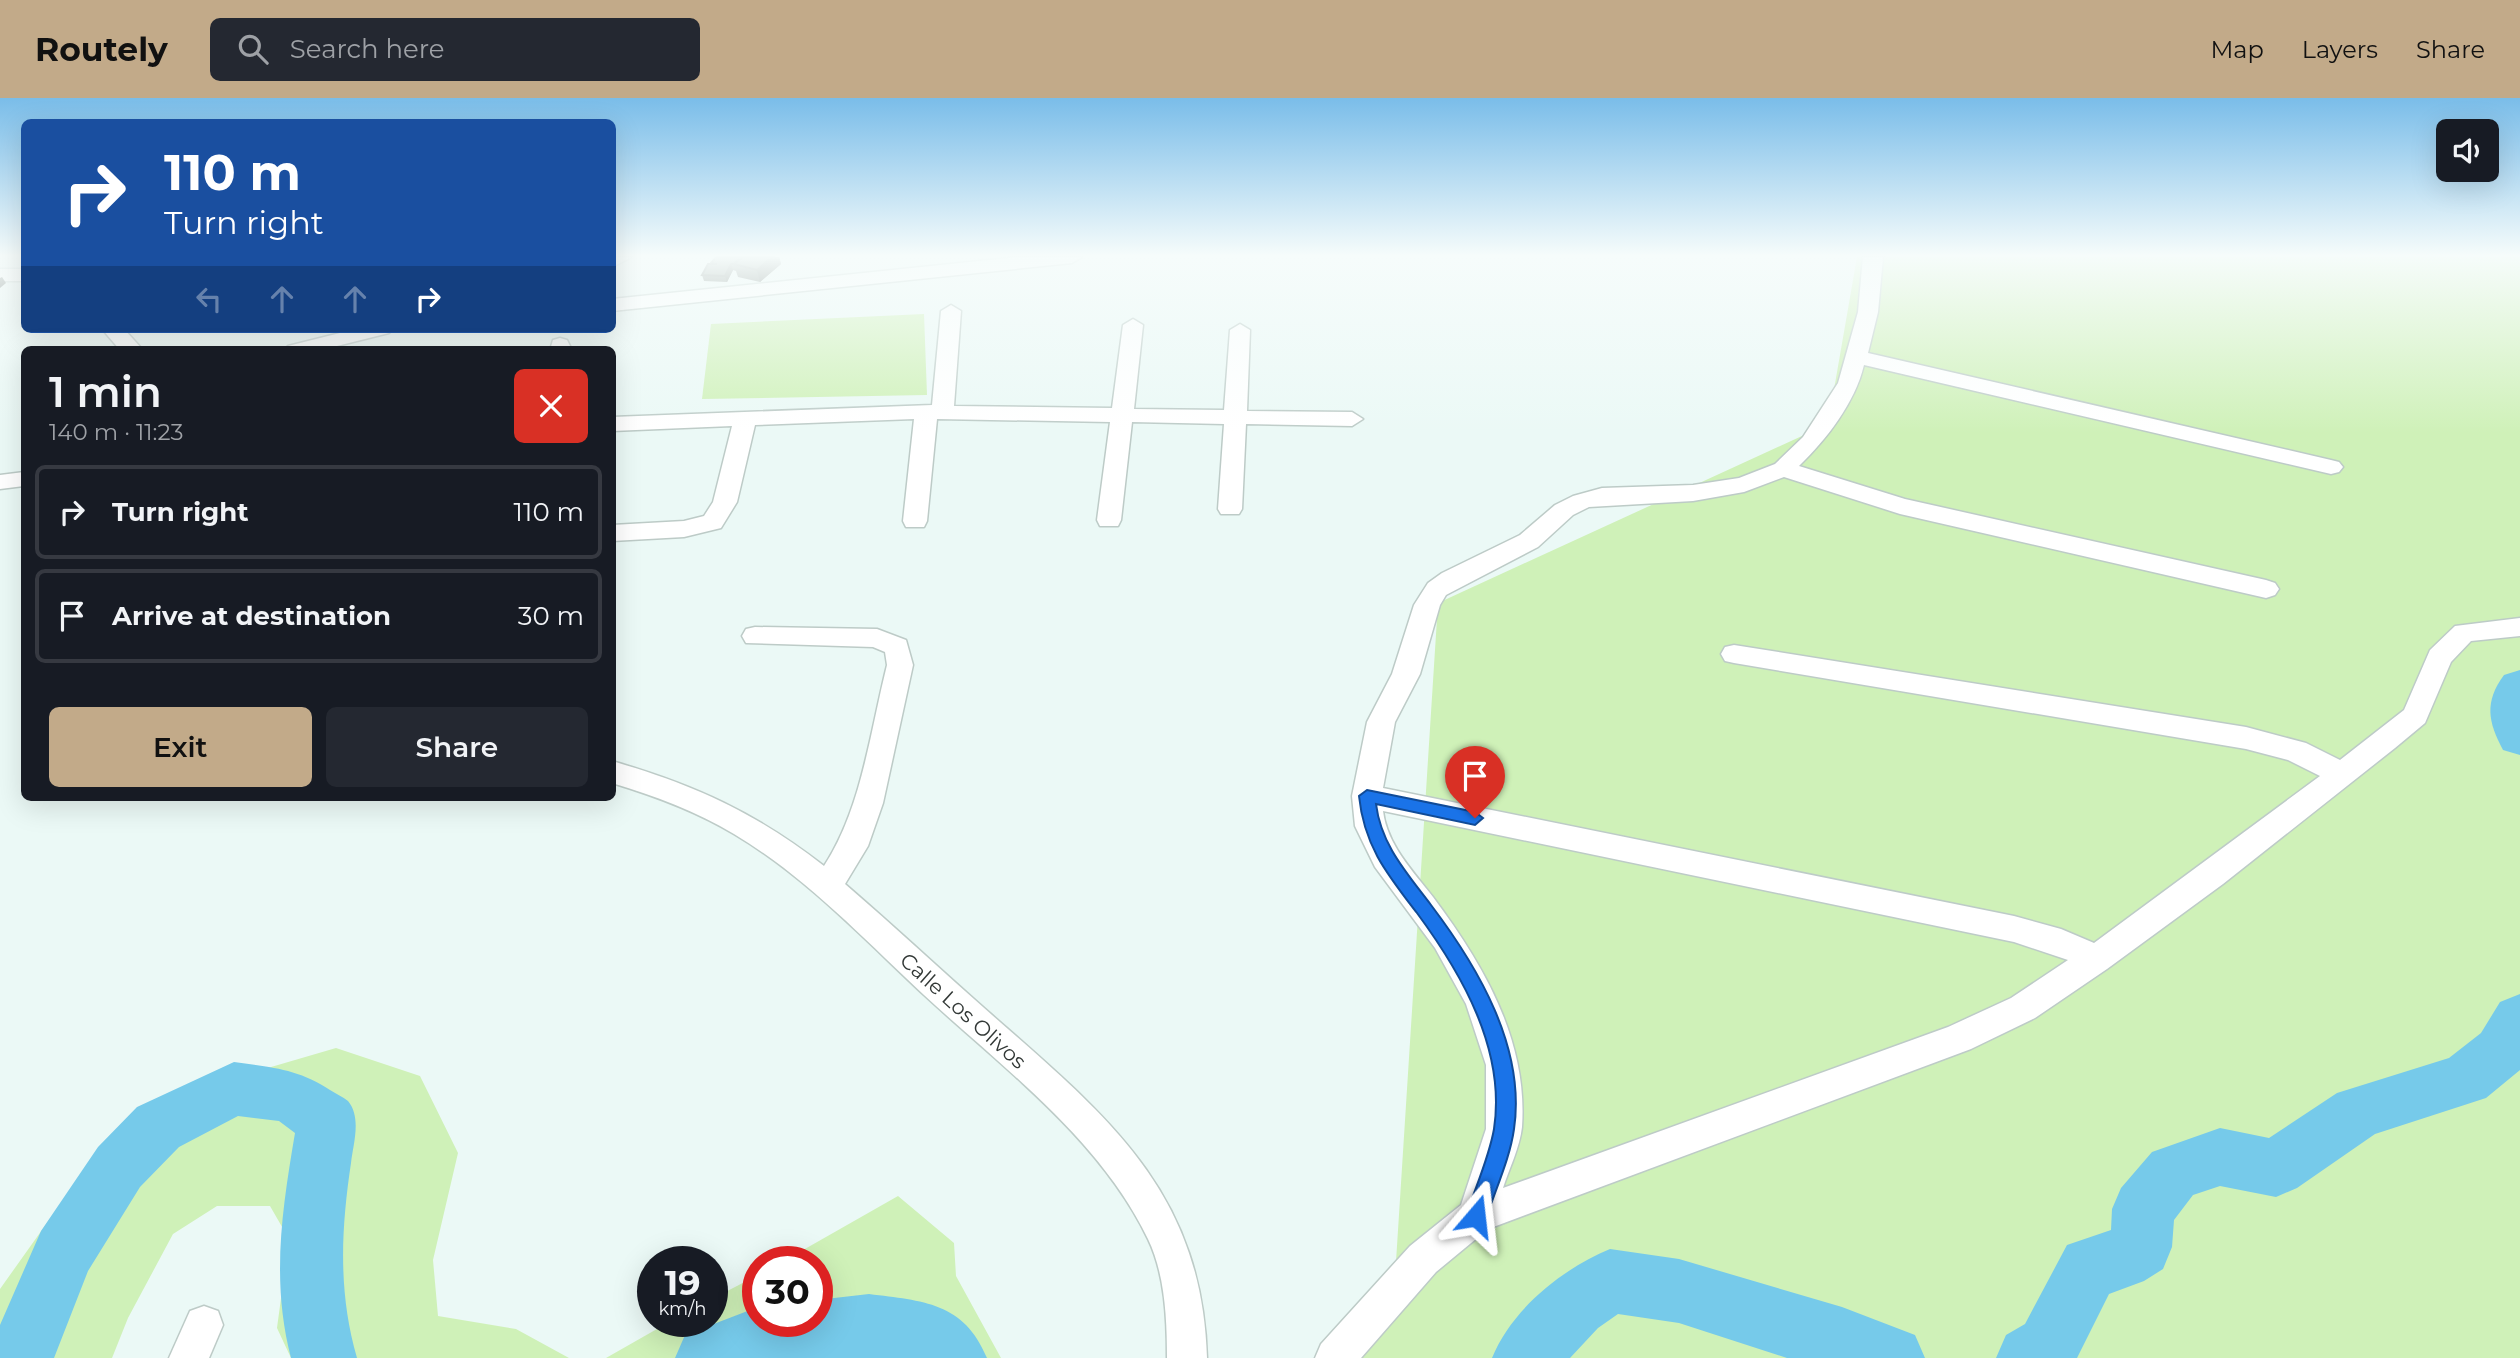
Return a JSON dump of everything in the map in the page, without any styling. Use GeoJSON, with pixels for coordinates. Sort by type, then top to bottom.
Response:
{"type":"FeatureCollection","features":[{"type":"Feature","properties":{"kind":"street"},"geometry":{"type":"LineString","coordinates":[[915,521],[950,316]]}},
{"type":"Feature","properties":{"kind":"street"},"geometry":{"type":"LineString","coordinates":[[1476,1216],[1504,1129],[1503,1065],[1481,999],[1446,939],[1385,858],[1370,826],[1367,796],[1381,722],[1406,674],[1427,605],[1437,589],[1529,541],[1564,510],[1581,500],[1602,496],[1693,493],[1744,485],[1783,469],[1811,442],[1849,383],[1867,316]]}},
{"type":"Feature","properties":{"kind":"street"},"geometry":{"type":"LineString","coordinates":[[1110,520],[1133,325]]}},
{"type":"Feature","properties":{"kind":"street"},"geometry":{"type":"LineString","coordinates":[[1230,509],[1240,330]]}},
{"type":"Feature","properties":{"kind":"street"},"geometry":{"type":"LineString","coordinates":[[116,333],[128,346]]}},
{"type":"Feature","properties":{"kind":"street"},"geometry":{"type":"LineString","coordinates":[[312,346],[365,333]]}},
{"type":"Feature","properties":{"kind":"street"},"geometry":{"type":"LineString","coordinates":[[1856,357],[2331,467]]}},
{"type":"Feature","properties":{"kind":"street"},"geometry":{"type":"LineString","coordinates":[[616,424],[934,412],[1352,419]]}},
{"type":"Feature","properties":{"kind":"street"},"geometry":{"type":"LineString","coordinates":[[616,533],[684,529],[712,522],[725,502],[745,418]]}},
{"type":"Feature","properties":{"kind":"street"},"geometry":{"type":"LineString","coordinates":[[1783,469],[1900,506],[2266,589]]}},
{"type":"Feature","properties":{"kind":"street"},"geometry":{"type":"LineString","coordinates":[[0,482],[21,479]]}},
{"type":"Feature","properties":{"kind":"street"},"geometry":{"type":"LineString","coordinates":[[1335,1358],[1423,1259],[1476,1216],[1959,1038],[2023,1008],[2212,875],[2415,716],[2439,657],[2464,632],[2520,627]]}},
{"type":"Feature","properties":{"kind":"street"},"geometry":{"type":"LineString","coordinates":[[755,636],[877,638],[897,647],[900,665],[868,803],[853,846],[827,887]]}},
{"type":"Feature","properties":{"kind":"street"},"geometry":{"type":"LineString","coordinates":[[1734,654],[2246,737],[2296,751],[2340,773]]}},
{"type":"Feature","properties":{"kind":"street","name":"Calle Los Olivos"},"geometry":{"type":"LineString","coordinates":[[616,773],[664,787],[729,817],[762,837],[827,887],[1083,1120],[1124,1168],[1163,1228],[1184,1296],[1187,1358]]}},
{"type":"Feature","properties":{"kind":"street"},"geometry":{"type":"LineString","coordinates":[[1367,796],[2014,929],[2061,942],[2096,959]]}},
{"type":"Feature","properties":{"kind":"green space"},"geometry":{"type":"Polygon","coordinates":[[[924,316],[927,395],[702,399],[711,324],[924,316]]]}},
{"type":"Feature","properties":{"kind":"green space"},"geometry":{"type":"Polygon","coordinates":[[[1847,316],[2520,316],[2520,1358],[1353,1358],[1394,1293],[1438,603],[1828,424],[1847,316]]]}},
{"type":"Feature","properties":{"kind":"green space"},"geometry":{"type":"Polygon","coordinates":[[[336,1048],[420,1076],[458,1153],[433,1260],[438,1316],[516,1329],[569,1358],[291,1358],[277,1328],[289,1239],[270,1206],[217,1206],[173,1234],[128,1318],[112,1358],[0,1358],[0,1289],[59,1206],[144,1123],[254,1072],[336,1048]]]}},
{"type":"Feature","properties":{"kind":"green space"},"geometry":{"type":"Polygon","coordinates":[[[898,1196],[954,1243],[956,1276],[1001,1358],[606,1358],[643,1337],[728,1337],[728,1291],[742,1283],[742,1337],[833,1337],[833,1246],[810,1246],[898,1196]]]}},
{"type":"Feature","properties":{"kind":"waterway"},"geometry":{"type":"LineString","coordinates":[[2520,687],[2512,705],[2514,725],[2520,737]]}},
{"type":"Feature","properties":{"kind":"waterway"},"geometry":{"type":"LineString","coordinates":[[2029,1358],[2048,1347],[2089,1267],[2122,1259],[2141,1247],[2143,1209],[2173,1173],[2220,1157],[2276,1168],[2358,1112],[2466,1079],[2501,1051],[2520,1019]]}},
{"type":"Feature","properties":{"kind":"waterway"},"geometry":{"type":"LineString","coordinates":[[18,1358],[32,1333],[63,1253],[119,1167],[158,1127],[234,1089],[290,1096],[327,1121],[314,1210],[310,1269],[311,1299],[324,1358]]}},
{"type":"Feature","properties":{"kind":"waterway"},"geometry":{"type":"LineString","coordinates":[[1525,1358],[1575,1305],[1610,1281],[1679,1291],[1771,1321],[1842,1340],[1892,1358]]}},
{"type":"Feature","properties":{"kind":"waterway"},"geometry":{"type":"LineString","coordinates":[[708,1358],[760,1339],[869,1327],[928,1335],[954,1358]]}},
{"type":"Feature","properties":{"kind":"route"},"geometry":{"type":"LineString","coordinates":[[1475,818],[1367,796],[1370,826],[1385,858],[1446,939],[1481,999],[1503,1065],[1504,1129],[1476,1216]]}}]}
